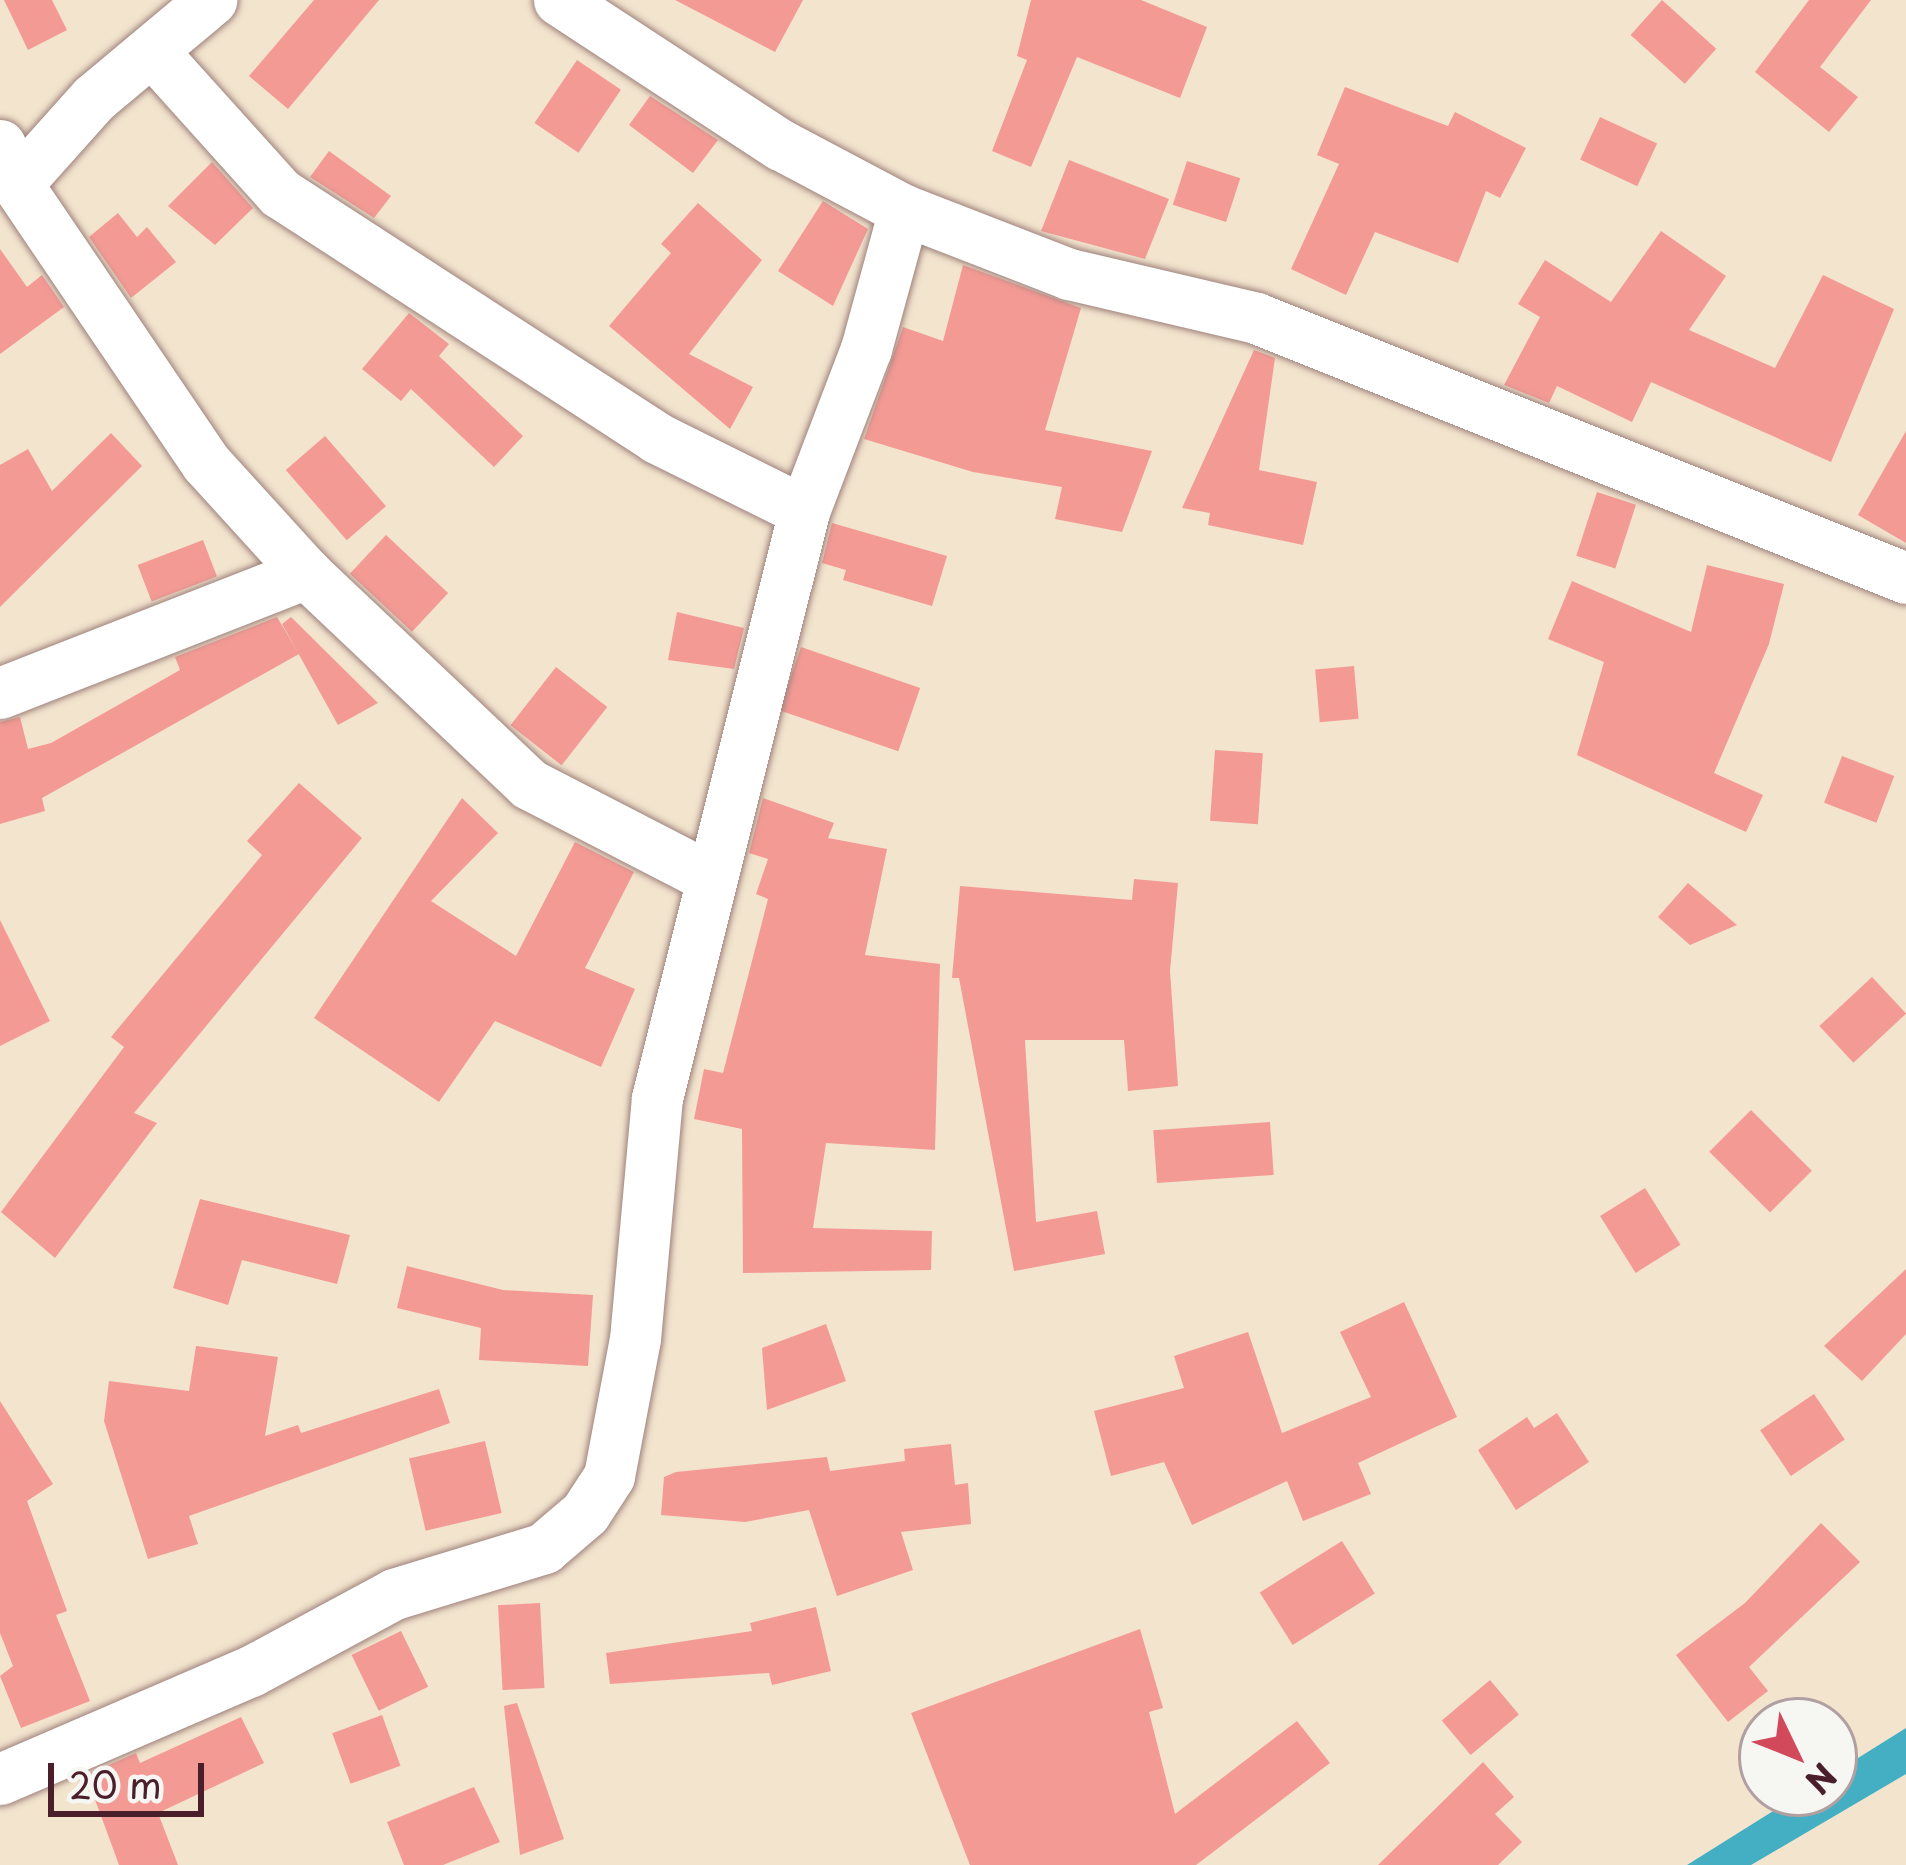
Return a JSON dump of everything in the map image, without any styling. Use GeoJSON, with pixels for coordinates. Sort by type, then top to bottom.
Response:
{"type":"FeatureCollection","features":[{"type":"Feature","properties":{"kind":"street"},"geometry":{"type":"LineString","coordinates":[[211,0],[9,165],[206,463],[306,573],[529,784],[709,877]]}},
{"type":"Feature","properties":{"kind":"street"},"geometry":{"type":"LineString","coordinates":[[559,0],[781,146],[904,210],[1069,274],[1256,318],[1906,578]]}},
{"type":"Feature","properties":{"kind":"street"},"geometry":{"type":"LineString","coordinates":[[152,51],[280,193],[657,438],[804,511]]}},
{"type":"Feature","properties":{"kind":"street"},"geometry":{"type":"LineString","coordinates":[[0,1779],[251,1671],[394,1594],[544,1548],[585,1513],[618,1447],[657,1098],[709,877],[804,511],[866,349],[904,210]]}},
{"type":"Feature","properties":{"kind":"street"},"geometry":{"type":"LineString","coordinates":[[0,692],[306,573]]}},
{"type":"Feature","properties":{"kind":"water"},"geometry":{"type":"Polygon","coordinates":[[[1906,1728],[1906,1774],[1858,1802],[1858,1758],[1906,1728]]]}},
{"type":"Feature","properties":{"kind":"water"},"geometry":{"type":"Polygon","coordinates":[[[1764,1817],[1833,1817],[1751,1865],[1687,1865],[1764,1817]]]}},
{"type":"Feature","properties":{"kind":"building"},"geometry":{"type":"Polygon","coordinates":[[[4,0],[52,0],[67,30],[28,50],[4,0]]]}},
{"type":"Feature","properties":{"kind":"building"},"geometry":{"type":"Polygon","coordinates":[[[314,0],[379,0],[288,109],[249,76],[314,0]]]}},
{"type":"Feature","properties":{"kind":"building"},"geometry":{"type":"Polygon","coordinates":[[[675,0],[803,0],[775,52],[675,0]]]}},
{"type":"Feature","properties":{"kind":"building"},"geometry":{"type":"Polygon","coordinates":[[[1031,0],[1141,0],[1207,27],[1180,98],[1077,57],[1031,167],[992,151],[1027,60],[1017,56],[1031,0]]]}},
{"type":"Feature","properties":{"kind":"building"},"geometry":{"type":"Polygon","coordinates":[[[1662,0],[1716,49],[1685,84],[1631,35],[1662,0]]]}},
{"type":"Feature","properties":{"kind":"building"},"geometry":{"type":"Polygon","coordinates":[[[1809,0],[1871,0],[1820,67],[1858,97],[1829,132],[1755,72],[1809,0]]]}},
{"type":"Feature","properties":{"kind":"building"},"geometry":{"type":"Polygon","coordinates":[[[577,60],[621,90],[578,153],[535,123],[577,60]]]}},
{"type":"Feature","properties":{"kind":"building"},"geometry":{"type":"Polygon","coordinates":[[[1345,87],[1448,126],[1455,112],[1526,148],[1500,198],[1486,191],[1458,263],[1375,232],[1346,295],[1291,269],[1339,164],[1317,155],[1345,87]]]}},
{"type":"Feature","properties":{"kind":"building"},"geometry":{"type":"Polygon","coordinates":[[[650,96],[718,140],[693,173],[629,125],[650,96]]]}},
{"type":"Feature","properties":{"kind":"building"},"geometry":{"type":"Polygon","coordinates":[[[1600,117],[1657,144],[1637,186],[1580,160],[1600,117]]]}},
{"type":"Feature","properties":{"kind":"building"},"geometry":{"type":"Polygon","coordinates":[[[329,151],[391,196],[374,218],[310,177],[329,151]]]}},
{"type":"Feature","properties":{"kind":"building"},"geometry":{"type":"Polygon","coordinates":[[[1069,160],[1169,199],[1145,259],[1041,231],[1069,160]]]}},
{"type":"Feature","properties":{"kind":"building"},"geometry":{"type":"Polygon","coordinates":[[[1187,161],[1240,178],[1226,222],[1173,205],[1187,161]]]}},
{"type":"Feature","properties":{"kind":"building"},"geometry":{"type":"Polygon","coordinates":[[[212,162],[253,208],[215,245],[168,206],[212,162]]]}},
{"type":"Feature","properties":{"kind":"building"},"geometry":{"type":"Polygon","coordinates":[[[823,201],[868,229],[833,306],[778,271],[823,201]]]}},
{"type":"Feature","properties":{"kind":"building"},"geometry":{"type":"Polygon","coordinates":[[[698,203],[762,260],[689,354],[753,387],[730,429],[609,326],[671,253],[661,244],[698,203]]]}},
{"type":"Feature","properties":{"kind":"building"},"geometry":{"type":"Polygon","coordinates":[[[118,213],[137,237],[147,227],[176,262],[131,298],[89,237],[118,213]]]}},
{"type":"Feature","properties":{"kind":"building"},"geometry":{"type":"Polygon","coordinates":[[[1661,231],[1726,276],[1689,330],[1775,368],[1823,275],[1894,309],[1831,462],[1651,382],[1632,422],[1557,386],[1549,403],[1504,385],[1540,317],[1518,304],[1545,260],[1611,302],[1661,231]]]}},
{"type":"Feature","properties":{"kind":"building"},"geometry":{"type":"Polygon","coordinates":[[[0,249],[27,287],[42,275],[64,307],[0,354],[0,249]]]}},
{"type":"Feature","properties":{"kind":"building"},"geometry":{"type":"Polygon","coordinates":[[[963,265],[1081,308],[1045,430],[1152,451],[1122,532],[1055,519],[1062,487],[973,472],[864,439],[903,327],[943,341],[963,265]]]}},
{"type":"Feature","properties":{"kind":"building"},"geometry":{"type":"Polygon","coordinates":[[[409,313],[449,344],[439,356],[523,436],[494,467],[411,389],[401,401],[362,369],[409,313]]]}},
{"type":"Feature","properties":{"kind":"building"},"geometry":{"type":"Polygon","coordinates":[[[1254,350],[1275,358],[1259,470],[1317,482],[1303,545],[1208,525],[1210,513],[1182,508],[1254,350]]]}},
{"type":"Feature","properties":{"kind":"building"},"geometry":{"type":"Polygon","coordinates":[[[1906,431],[1906,543],[1858,515],[1906,431]]]}},
{"type":"Feature","properties":{"kind":"building"},"geometry":{"type":"Polygon","coordinates":[[[111,433],[142,466],[0,607],[0,465],[28,449],[52,491],[111,433]]]}},
{"type":"Feature","properties":{"kind":"building"},"geometry":{"type":"Polygon","coordinates":[[[325,436],[386,506],[347,540],[286,470],[325,436]]]}},
{"type":"Feature","properties":{"kind":"building"},"geometry":{"type":"Polygon","coordinates":[[[1597,492],[1636,505],[1615,568],[1576,556],[1597,492]]]}},
{"type":"Feature","properties":{"kind":"building"},"geometry":{"type":"Polygon","coordinates":[[[832,523],[947,556],[932,606],[843,580],[846,570],[822,563],[832,523]]]}},
{"type":"Feature","properties":{"kind":"building"},"geometry":{"type":"Polygon","coordinates":[[[386,535],[448,593],[412,632],[350,574],[386,535]]]}},
{"type":"Feature","properties":{"kind":"building"},"geometry":{"type":"Polygon","coordinates":[[[203,540],[217,576],[152,601],[138,565],[203,540]]]}},
{"type":"Feature","properties":{"kind":"building"},"geometry":{"type":"Polygon","coordinates":[[[1707,565],[1784,584],[1769,644],[1714,773],[1763,795],[1746,832],[1577,755],[1604,662],[1548,639],[1572,581],[1691,632],[1707,565]]]}},
{"type":"Feature","properties":{"kind":"building"},"geometry":{"type":"Polygon","coordinates":[[[677,612],[744,628],[734,669],[668,660],[677,612]]]}},
{"type":"Feature","properties":{"kind":"building"},"geometry":{"type":"Polygon","coordinates":[[[277,617],[299,654],[42,798],[45,811],[0,824],[0,722],[20,717],[28,749],[51,743],[180,670],[175,657],[277,617]]]}},
{"type":"Feature","properties":{"kind":"building"},"geometry":{"type":"Polygon","coordinates":[[[291,617],[378,703],[338,725],[282,624],[291,617]]]}},
{"type":"Feature","properties":{"kind":"building"},"geometry":{"type":"Polygon","coordinates":[[[801,647],[920,688],[898,751],[779,710],[801,647]]]}},
{"type":"Feature","properties":{"kind":"building"},"geometry":{"type":"Polygon","coordinates":[[[1354,666],[1359,719],[1320,722],[1315,669],[1354,666]]]}},
{"type":"Feature","properties":{"kind":"building"},"geometry":{"type":"Polygon","coordinates":[[[556,667],[607,707],[562,765],[510,725],[556,667]]]}},
{"type":"Feature","properties":{"kind":"building"},"geometry":{"type":"Polygon","coordinates":[[[1215,750],[1263,753],[1258,824],[1210,821],[1215,750]]]}},
{"type":"Feature","properties":{"kind":"building"},"geometry":{"type":"Polygon","coordinates":[[[1842,756],[1894,776],[1876,823],[1824,803],[1842,756]]]}},
{"type":"Feature","properties":{"kind":"building"},"geometry":{"type":"Polygon","coordinates":[[[299,783],[362,838],[134,1113],[157,1123],[55,1258],[1,1212],[124,1047],[111,1037],[262,855],[247,841],[299,783]]]}},
{"type":"Feature","properties":{"kind":"building"},"geometry":{"type":"Polygon","coordinates":[[[462,798],[498,833],[431,901],[516,956],[575,842],[634,872],[585,968],[635,989],[601,1067],[495,1021],[439,1102],[314,1018],[462,798]]]}},
{"type":"Feature","properties":{"kind":"building"},"geometry":{"type":"Polygon","coordinates":[[[763,798],[834,823],[828,838],[887,849],[865,955],[940,964],[935,1150],[826,1143],[813,1228],[932,1231],[931,1270],[743,1273],[742,1129],[694,1119],[704,1069],[723,1073],[768,899],[756,894],[768,859],[749,853],[763,798]]]}},
{"type":"Feature","properties":{"kind":"building"},"geometry":{"type":"Polygon","coordinates":[[[1134,879],[1178,883],[1170,971],[1178,1086],[1128,1091],[1124,1040],[1025,1040],[1036,1222],[1097,1211],[1105,1254],[1014,1271],[959,978],[952,978],[960,886],[1132,900],[1134,879]]]}},
{"type":"Feature","properties":{"kind":"building"},"geometry":{"type":"Polygon","coordinates":[[[1688,883],[1737,925],[1690,945],[1658,917],[1688,883]]]}},
{"type":"Feature","properties":{"kind":"building"},"geometry":{"type":"Polygon","coordinates":[[[0,920],[50,1021],[0,1046],[0,920]]]}},
{"type":"Feature","properties":{"kind":"building"},"geometry":{"type":"Polygon","coordinates":[[[1872,977],[1906,1014],[1853,1063],[1819,1026],[1872,977]]]}},
{"type":"Feature","properties":{"kind":"building"},"geometry":{"type":"Polygon","coordinates":[[[1751,1110],[1812,1171],[1770,1213],[1709,1152],[1751,1110]]]}},
{"type":"Feature","properties":{"kind":"building"},"geometry":{"type":"Polygon","coordinates":[[[1270,1122],[1274,1175],[1157,1183],[1153,1130],[1270,1122]]]}},
{"type":"Feature","properties":{"kind":"building"},"geometry":{"type":"Polygon","coordinates":[[[1645,1188],[1681,1245],[1636,1273],[1600,1216],[1645,1188]]]}},
{"type":"Feature","properties":{"kind":"building"},"geometry":{"type":"Polygon","coordinates":[[[200,1199],[350,1235],[337,1284],[242,1260],[228,1305],[173,1288],[200,1199]]]}},
{"type":"Feature","properties":{"kind":"building"},"geometry":{"type":"Polygon","coordinates":[[[407,1266],[503,1290],[593,1295],[588,1366],[479,1360],[481,1328],[397,1308],[407,1266]]]}},
{"type":"Feature","properties":{"kind":"building"},"geometry":{"type":"Polygon","coordinates":[[[1906,1269],[1906,1334],[1862,1381],[1824,1346],[1906,1269]]]}},
{"type":"Feature","properties":{"kind":"building"},"geometry":{"type":"Polygon","coordinates":[[[1404,1302],[1457,1417],[1358,1463],[1371,1494],[1303,1521],[1287,1481],[1192,1525],[1164,1462],[1111,1476],[1094,1411],[1184,1388],[1174,1356],[1248,1332],[1282,1433],[1371,1397],[1340,1332],[1404,1302]]]}},
{"type":"Feature","properties":{"kind":"building"},"geometry":{"type":"Polygon","coordinates":[[[826,1324],[846,1381],[767,1410],[762,1348],[826,1324]]]}},
{"type":"Feature","properties":{"kind":"building"},"geometry":{"type":"Polygon","coordinates":[[[196,1346],[278,1357],[265,1436],[298,1425],[301,1433],[439,1389],[450,1423],[189,1516],[198,1544],[148,1559],[104,1421],[109,1381],[189,1391],[196,1346]]]}},
{"type":"Feature","properties":{"kind":"building"},"geometry":{"type":"Polygon","coordinates":[[[1814,1394],[1845,1440],[1791,1476],[1760,1430],[1814,1394]]]}},
{"type":"Feature","properties":{"kind":"building"},"geometry":{"type":"Polygon","coordinates":[[[0,1401],[53,1484],[27,1501],[67,1611],[56,1615],[90,1701],[21,1728],[0,1676],[13,1666],[0,1633],[0,1401]]]}},
{"type":"Feature","properties":{"kind":"building"},"geometry":{"type":"Polygon","coordinates":[[[1557,1413],[1589,1462],[1516,1510],[1478,1450],[1527,1417],[1534,1428],[1557,1413]]]}},
{"type":"Feature","properties":{"kind":"building"},"geometry":{"type":"Polygon","coordinates":[[[485,1441],[502,1513],[426,1531],[409,1459],[485,1441]]]}},
{"type":"Feature","properties":{"kind":"building"},"geometry":{"type":"Polygon","coordinates":[[[951,1444],[955,1485],[968,1483],[971,1524],[901,1532],[913,1570],[837,1596],[809,1510],[745,1522],[661,1515],[664,1477],[676,1472],[827,1457],[830,1471],[905,1461],[904,1449],[951,1444]]]}},
{"type":"Feature","properties":{"kind":"building"},"geometry":{"type":"Polygon","coordinates":[[[1821,1523],[1860,1562],[1749,1667],[1768,1691],[1760,1697],[1738,1697],[1738,1714],[1728,1722],[1676,1655],[1745,1603],[1821,1523]]]}},
{"type":"Feature","properties":{"kind":"building"},"geometry":{"type":"Polygon","coordinates":[[[1342,1541],[1375,1594],[1293,1645],[1260,1592],[1342,1541]]]}},
{"type":"Feature","properties":{"kind":"building"},"geometry":{"type":"Polygon","coordinates":[[[540,1603],[544,1688],[503,1690],[498,1605],[540,1603]]]}},
{"type":"Feature","properties":{"kind":"building"},"geometry":{"type":"Polygon","coordinates":[[[816,1607],[831,1671],[772,1685],[769,1673],[610,1684],[606,1653],[752,1631],[750,1623],[816,1607]]]}},
{"type":"Feature","properties":{"kind":"building"},"geometry":{"type":"Polygon","coordinates":[[[1140,1629],[1163,1708],[1149,1712],[1175,1814],[1297,1721],[1330,1763],[1196,1865],[970,1865],[911,1713],[1140,1629]]]}},
{"type":"Feature","properties":{"kind":"building"},"geometry":{"type":"Polygon","coordinates":[[[401,1631],[428,1687],[379,1711],[352,1655],[401,1631]]]}},
{"type":"Feature","properties":{"kind":"building"},"geometry":{"type":"Polygon","coordinates":[[[1490,1680],[1519,1714],[1471,1755],[1442,1720],[1490,1680]]]}},
{"type":"Feature","properties":{"kind":"building"},"geometry":{"type":"Polygon","coordinates":[[[517,1703],[564,1839],[520,1855],[504,1706],[517,1703]]]}},
{"type":"Feature","properties":{"kind":"building"},"geometry":{"type":"Polygon","coordinates":[[[382,1715],[400,1766],[351,1784],[332,1733],[382,1715]]]}},
{"type":"Feature","properties":{"kind":"building"},"geometry":{"type":"Polygon","coordinates":[[[241,1717],[264,1763],[158,1813],[178,1865],[119,1865],[86,1775],[136,1753],[140,1763],[241,1717]]]}},
{"type":"Feature","properties":{"kind":"building"},"geometry":{"type":"Polygon","coordinates":[[[1483,1762],[1514,1797],[1495,1814],[1522,1842],[1498,1865],[1378,1865],[1483,1762]]]}},
{"type":"Feature","properties":{"kind":"building"},"geometry":{"type":"Polygon","coordinates":[[[474,1787],[500,1842],[443,1865],[404,1865],[387,1822],[474,1787]]]}}]}
